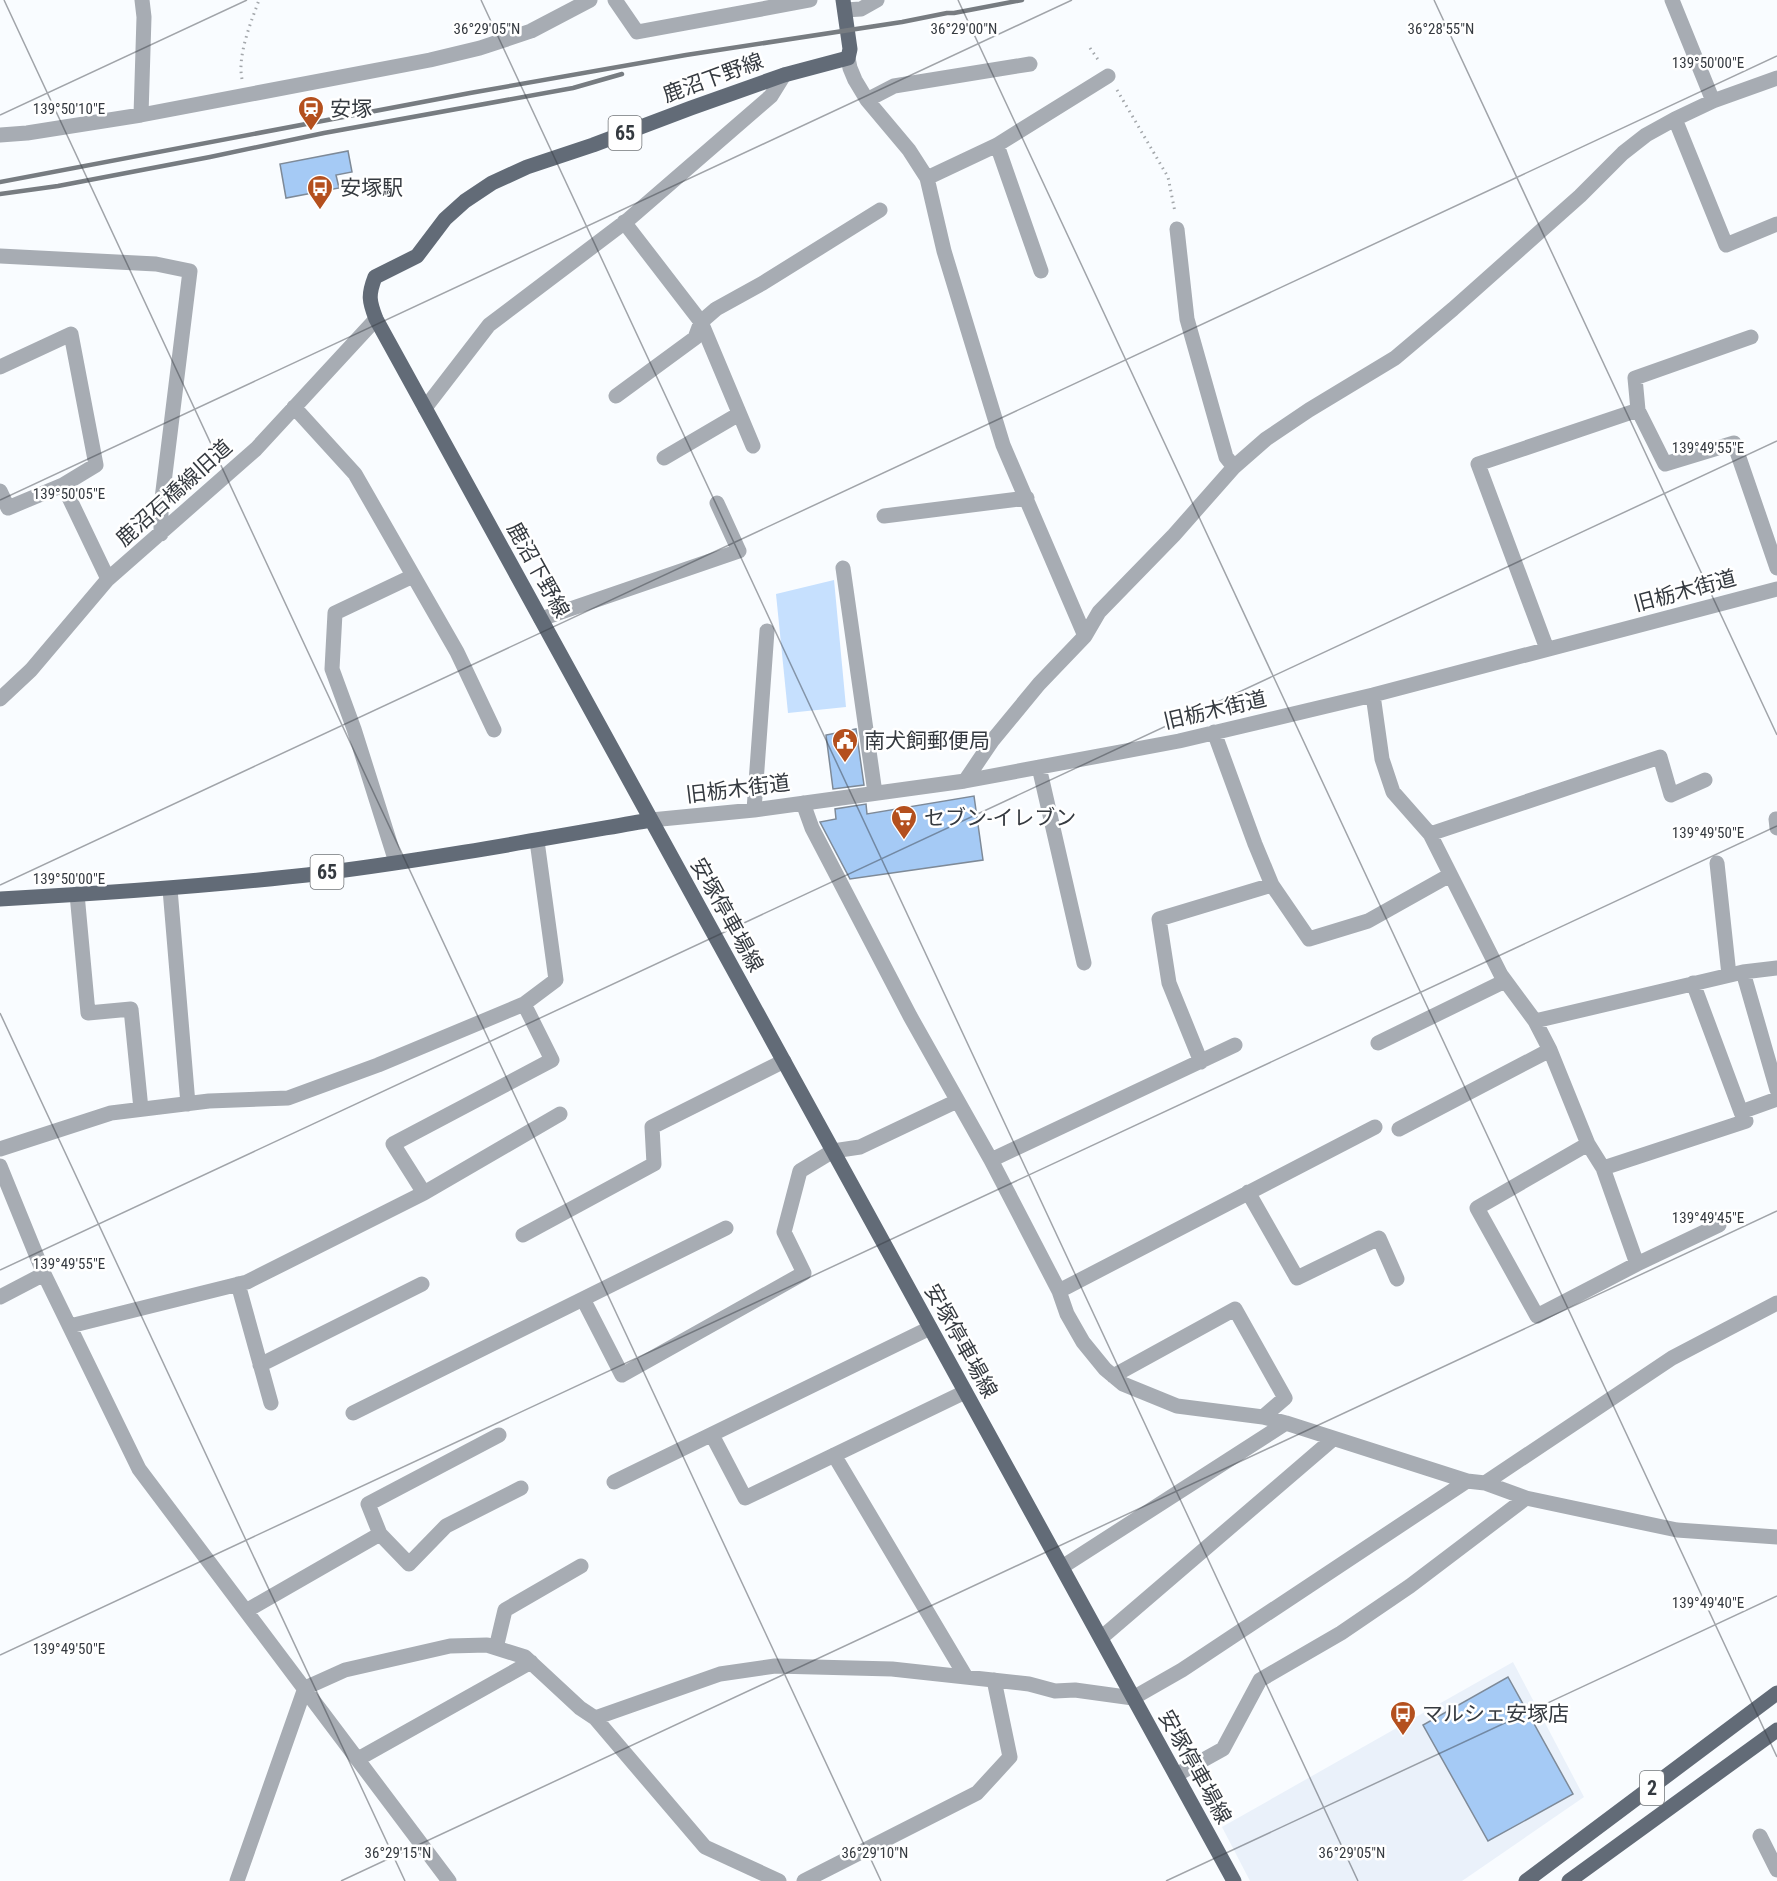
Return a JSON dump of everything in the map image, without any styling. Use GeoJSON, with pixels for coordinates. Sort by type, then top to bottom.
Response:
{"type":"FeatureCollection","features":[{"type":"Feature","properties":{"kind":"main road"},"geometry":{"type":"LineString","coordinates":[[844,5],[850,49],[848,58]]}},
{"type":"Feature","properties":{"kind":"main road","name":"鹿沼下野線"},"geometry":{"type":"LineString","coordinates":[[651,820],[376,319],[370,303],[370,291],[375,277],[417,256],[445,219],[465,201],[492,183],[527,167],[784,75],[848,58]]}},
{"type":"Feature","properties":{"kind":"main road","name":"65"},"geometry":{"type":"LineString","coordinates":[[0,899],[170,889],[323,873],[537,841],[651,820]]}},
{"type":"Feature","properties":{"kind":"main road","name":"安塚停車場線"},"geometry":{"type":"LineString","coordinates":[[651,820],[1234,1881]]}},
{"type":"Feature","properties":{"kind":"main road","name":"2"},"geometry":{"type":"LineString","coordinates":[[1526,1881],[1777,1693]]}},
{"type":"Feature","properties":{"kind":"main road","name":"2"},"geometry":{"type":"LineString","coordinates":[[1569,1881],[1777,1730]]}},
{"type":"Feature","properties":{"kind":"street"},"geometry":{"type":"LineString","coordinates":[[141,115],[144,17],[142,0]]}},
{"type":"Feature","properties":{"kind":"street"},"geometry":{"type":"LineString","coordinates":[[0,135],[27,133],[141,115],[430,60],[480,48],[531,31],[590,0]]}},
{"type":"Feature","properties":{"kind":"street"},"geometry":{"type":"LineString","coordinates":[[615,0],[637,32],[810,0]]}},
{"type":"Feature","properties":{"kind":"street"},"geometry":{"type":"LineString","coordinates":[[844,5],[861,9],[877,0]]}},
{"type":"Feature","properties":{"kind":"street"},"geometry":{"type":"LineString","coordinates":[[1672,0],[1713,101]]}},
{"type":"Feature","properties":{"kind":"street"},"geometry":{"type":"LineString","coordinates":[[848,58],[852,74],[867,100],[909,150],[927,178],[944,251],[1003,445],[1085,636]]}},
{"type":"Feature","properties":{"kind":"street"},"geometry":{"type":"LineString","coordinates":[[867,100],[894,86],[1030,64]]}},
{"type":"Feature","properties":{"kind":"street"},"geometry":{"type":"LineString","coordinates":[[425,408],[489,325],[624,222],[771,96],[784,75]]}},
{"type":"Feature","properties":{"kind":"street"},"geometry":{"type":"LineString","coordinates":[[927,178],[998,145],[1108,76]]}},
{"type":"Feature","properties":{"kind":"street"},"geometry":{"type":"LineString","coordinates":[[965,781],[992,741],[1038,684],[1085,636],[1099,612],[1174,536],[1234,467],[1266,438],[1395,358],[1454,309],[1580,196],[1623,153],[1646,135],[1713,101],[1777,78]]}},
{"type":"Feature","properties":{"kind":"street"},"geometry":{"type":"LineString","coordinates":[[1675,119],[1726,245],[1777,224]]}},
{"type":"Feature","properties":{"kind":"street"},"geometry":{"type":"LineString","coordinates":[[998,145],[1041,271]]}},
{"type":"Feature","properties":{"kind":"street"},"geometry":{"type":"LineString","coordinates":[[616,396],[695,338],[701,322],[716,309],[764,283],[880,210]]}},
{"type":"Feature","properties":{"kind":"street"},"geometry":{"type":"LineString","coordinates":[[624,222],[701,322],[753,446]]}},
{"type":"Feature","properties":{"kind":"street"},"geometry":{"type":"LineString","coordinates":[[1177,229],[1187,319],[1226,457],[1234,467]]}},
{"type":"Feature","properties":{"kind":"street"},"geometry":{"type":"LineString","coordinates":[[0,256],[156,264],[190,271],[161,507],[160,534]]}},
{"type":"Feature","properties":{"kind":"street","name":"鹿沼石橋線旧道"},"geometry":{"type":"LineString","coordinates":[[0,699],[31,670],[108,579],[256,448],[376,319]]}},
{"type":"Feature","properties":{"kind":"street"},"geometry":{"type":"LineString","coordinates":[[0,367],[71,334],[96,465],[63,485],[4,510],[0,490]]}},
{"type":"Feature","properties":{"kind":"street"},"geometry":{"type":"LineString","coordinates":[[1751,336],[1635,378],[1638,410],[1665,464],[1734,443],[1777,568]]}},
{"type":"Feature","properties":{"kind":"street"},"geometry":{"type":"LineString","coordinates":[[294,407],[355,474],[457,652],[494,730]]}},
{"type":"Feature","properties":{"kind":"street"},"geometry":{"type":"LineString","coordinates":[[1547,649],[1478,464],[1638,410]]}},
{"type":"Feature","properties":{"kind":"street"},"geometry":{"type":"LineString","coordinates":[[663,458],[739,414]]}},
{"type":"Feature","properties":{"kind":"street"},"geometry":{"type":"LineString","coordinates":[[63,485],[108,579]]}},
{"type":"Feature","properties":{"kind":"street"},"geometry":{"type":"LineString","coordinates":[[884,516],[1026,498]]}},
{"type":"Feature","properties":{"kind":"street"},"geometry":{"type":"LineString","coordinates":[[541,619],[739,551],[717,503]]}},
{"type":"Feature","properties":{"kind":"street"},"geometry":{"type":"LineString","coordinates":[[843,568],[875,793]]}},
{"type":"Feature","properties":{"kind":"street"},"geometry":{"type":"LineString","coordinates":[[396,862],[354,729],[332,669],[335,613],[413,576]]}},
{"type":"Feature","properties":{"kind":"street","name":"旧栃木街道"},"geometry":{"type":"LineString","coordinates":[[651,820],[754,810],[965,781],[1179,741],[1373,695],[1777,589]]}},
{"type":"Feature","properties":{"kind":"street"},"geometry":{"type":"LineString","coordinates":[[754,810],[767,631]]}},
{"type":"Feature","properties":{"kind":"street"},"geometry":{"type":"LineString","coordinates":[[1373,695],[1382,759],[1393,792],[1430,834],[1505,981],[1534,1021],[1550,1050],[1588,1144],[1603,1168],[1637,1264]]}},
{"type":"Feature","properties":{"kind":"street"},"geometry":{"type":"LineString","coordinates":[[1214,732],[1272,885],[1309,939],[1368,921],[1450,874]]}},
{"type":"Feature","properties":{"kind":"street"},"geometry":{"type":"LineString","coordinates":[[1430,834],[1660,757],[1671,795],[1705,780]]}},
{"type":"Feature","properties":{"kind":"street"},"geometry":{"type":"LineString","coordinates":[[1039,767],[1084,963]]}},
{"type":"Feature","properties":{"kind":"street"},"geometry":{"type":"LineString","coordinates":[[803,803],[812,828],[957,1101],[991,1160],[1059,1291],[1067,1314],[1083,1342],[1105,1369],[1123,1384],[1177,1406],[1263,1417],[1286,1423],[1467,1480],[1485,1483],[1526,1498],[1677,1530],[1777,1537]]}},
{"type":"Feature","properties":{"kind":"street"},"geometry":{"type":"LineString","coordinates":[[0,1149],[111,1113],[188,1104],[288,1098],[378,1065],[524,1004],[556,980],[537,841]]}},
{"type":"Feature","properties":{"kind":"street"},"geometry":{"type":"LineString","coordinates":[[1717,863],[1736,973],[1777,1090]]}},
{"type":"Feature","properties":{"kind":"street"},"geometry":{"type":"LineString","coordinates":[[1202,1062],[1169,983],[1159,919],[1272,885]]}},
{"type":"Feature","properties":{"kind":"street"},"geometry":{"type":"LineString","coordinates":[[170,889],[188,1104]]}},
{"type":"Feature","properties":{"kind":"street"},"geometry":{"type":"LineString","coordinates":[[77,894],[88,1013],[131,1009],[141,1109]]}},
{"type":"Feature","properties":{"kind":"street"},"geometry":{"type":"LineString","coordinates":[[1534,1021],[1736,973],[1777,968]]}},
{"type":"Feature","properties":{"kind":"street"},"geometry":{"type":"LineString","coordinates":[[1378,1043],[1505,981]]}},
{"type":"Feature","properties":{"kind":"street"},"geometry":{"type":"LineString","coordinates":[[1603,1168],[1746,1121],[1694,983]]}},
{"type":"Feature","properties":{"kind":"street"},"geometry":{"type":"LineString","coordinates":[[424,1193],[393,1144],[552,1060],[524,1004]]}},
{"type":"Feature","properties":{"kind":"street"},"geometry":{"type":"LineString","coordinates":[[991,1160],[1236,1045]]}},
{"type":"Feature","properties":{"kind":"street"},"geometry":{"type":"LineString","coordinates":[[1399,1129],[1550,1050]]}},
{"type":"Feature","properties":{"kind":"street"},"geometry":{"type":"LineString","coordinates":[[524,1235],[654,1164],[652,1127],[784,1061]]}},
{"type":"Feature","properties":{"kind":"street"},"geometry":{"type":"LineString","coordinates":[[1741,1112],[1777,1099]]}},
{"type":"Feature","properties":{"kind":"street"},"geometry":{"type":"LineString","coordinates":[[583,1299],[622,1375],[804,1273],[784,1232],[800,1171],[833,1151],[860,1147],[957,1101]]}},
{"type":"Feature","properties":{"kind":"street"},"geometry":{"type":"LineString","coordinates":[[70,1326],[248,1282],[424,1193],[560,1114]]}},
{"type":"Feature","properties":{"kind":"street"},"geometry":{"type":"LineString","coordinates":[[1059,1291],[1374,1127]]}},
{"type":"Feature","properties":{"kind":"street"},"geometry":{"type":"LineString","coordinates":[[1588,1144],[1477,1208],[1537,1316],[1719,1225]]}},
{"type":"Feature","properties":{"kind":"street"},"geometry":{"type":"LineString","coordinates":[[0,1166],[44,1274],[139,1469],[358,1760],[440,1878]]}},
{"type":"Feature","properties":{"kind":"street"},"geometry":{"type":"LineString","coordinates":[[1248,1192],[1297,1278],[1378,1238],[1397,1279]]}},
{"type":"Feature","properties":{"kind":"street"},"geometry":{"type":"LineString","coordinates":[[353,1413],[726,1228]]}},
{"type":"Feature","properties":{"kind":"street"},"geometry":{"type":"LineString","coordinates":[[0,1297],[44,1274]]}},
{"type":"Feature","properties":{"kind":"street"},"geometry":{"type":"LineString","coordinates":[[238,1284],[271,1403]]}},
{"type":"Feature","properties":{"kind":"street"},"geometry":{"type":"LineString","coordinates":[[260,1365],[422,1284]]}},
{"type":"Feature","properties":{"kind":"street"},"geometry":{"type":"LineString","coordinates":[[1485,1483],[1672,1358],[1777,1303]]}},
{"type":"Feature","properties":{"kind":"street"},"geometry":{"type":"LineString","coordinates":[[1113,1376],[1235,1309],[1285,1398],[1263,1417]]}},
{"type":"Feature","properties":{"kind":"street"},"geometry":{"type":"LineString","coordinates":[[614,1482],[930,1328]]}},
{"type":"Feature","properties":{"kind":"street"},"geometry":{"type":"LineString","coordinates":[[712,1435],[745,1498],[965,1392]]}},
{"type":"Feature","properties":{"kind":"street"},"geometry":{"type":"LineString","coordinates":[[1062,1567],[1286,1423]]}},
{"type":"Feature","properties":{"kind":"street"},"geometry":{"type":"LineString","coordinates":[[499,1435],[368,1504],[380,1534],[410,1564],[446,1526],[521,1488]]}},
{"type":"Feature","properties":{"kind":"street"},"geometry":{"type":"LineString","coordinates":[[1101,1638],[1333,1439]]}},
{"type":"Feature","properties":{"kind":"street"},"geometry":{"type":"LineString","coordinates":[[834,1455],[966,1677]]}},
{"type":"Feature","properties":{"kind":"street"},"geometry":{"type":"LineString","coordinates":[[595,1718],[720,1674],[774,1666],[892,1669],[1029,1684],[1055,1691],[1075,1690],[1133,1698],[1182,1670],[1467,1480]]}},
{"type":"Feature","properties":{"kind":"street"},"geometry":{"type":"LineString","coordinates":[[1176,1775],[1223,1749],[1260,1680],[1341,1634],[1410,1586],[1526,1498]]}},
{"type":"Feature","properties":{"kind":"street"},"geometry":{"type":"LineString","coordinates":[[246,1611],[380,1534]]}},
{"type":"Feature","properties":{"kind":"street"},"geometry":{"type":"LineString","coordinates":[[496,1648],[505,1611],[581,1566]]}},
{"type":"Feature","properties":{"kind":"street"},"geometry":{"type":"LineString","coordinates":[[237,1881],[305,1688],[345,1670],[450,1647],[487,1645],[525,1657],[595,1718],[705,1847],[779,1881]]}},
{"type":"Feature","properties":{"kind":"street"},"geometry":{"type":"LineString","coordinates":[[358,1760],[531,1662]]}},
{"type":"Feature","properties":{"kind":"street"},"geometry":{"type":"LineString","coordinates":[[804,1881],[977,1793],[1010,1757],[994,1680]]}},
{"type":"Feature","properties":{"kind":"street"},"geometry":{"type":"LineString","coordinates":[[1760,1836],[1777,1870]]}},
{"type":"Feature","properties":{"kind":"path"},"geometry":{"type":"LineString","coordinates":[[246,96],[240,71],[249,26],[259,0]]}},
{"type":"Feature","properties":{"kind":"path"},"geometry":{"type":"LineString","coordinates":[[1090,48],[1168,177],[1177,229]]}},
{"type":"Feature","properties":{"kind":"shaded area"},"geometry":{"type":"Polygon","coordinates":[[[834,580],[846,707],[788,713],[776,594],[834,580]]]}},
{"type":"Feature","properties":{"kind":"shaded area"},"geometry":{"type":"Polygon","coordinates":[[[1513,1662],[1584,1797],[1462,1881],[1250,1881],[1222,1827],[1513,1662]]]}},
{"type":"Feature","properties":{"kind":"building"},"geometry":{"type":"Polygon","coordinates":[[[348,151],[352,172],[336,175],[339,188],[286,198],[280,164],[348,151]]]}},
{"type":"Feature","properties":{"kind":"building","name":"南犬飼郵便局"},"geometry":{"type":"Polygon","coordinates":[[[856,729],[864,785],[833,789],[826,735],[856,729]]]}},
{"type":"Feature","properties":{"kind":"building","name":"セブン-イレブン"},"geometry":{"type":"Polygon","coordinates":[[[974,796],[983,860],[850,879],[820,822],[836,819],[835,809],[866,804],[867,814],[974,796]]]}},
{"type":"Feature","properties":{"kind":"building"},"geometry":{"type":"Polygon","coordinates":[[[1508,1677],[1573,1794],[1488,1841],[1423,1725],[1508,1677]]]}},
{"type":"Feature","properties":{"kind":"railway"},"geometry":{"type":"LineString","coordinates":[[0,182],[470,93],[1022,0]]}},
{"type":"Feature","properties":{"kind":"railway"},"geometry":{"type":"LineString","coordinates":[[0,194],[58,186],[324,133],[573,88],[622,74]]}},
{"type":"Feature","properties":{"kind":"place","name":"安塚"},"geometry":{"type":"Point","coordinates":[311,132]}},
{"type":"Feature","properties":{"kind":"place","name":"安塚駅"},"geometry":{"type":"Point","coordinates":[320,211]}},
{"type":"Feature","properties":{"kind":"place","name":"南犬飼郵便局"},"geometry":{"type":"Point","coordinates":[845,764]}},
{"type":"Feature","properties":{"kind":"place","name":"セブン-イレブン"},"geometry":{"type":"Point","coordinates":[904,841]}},
{"type":"Feature","properties":{"kind":"place","name":"マルシェ安塚店"},"geometry":{"type":"Point","coordinates":[1403,1737]}}]}
